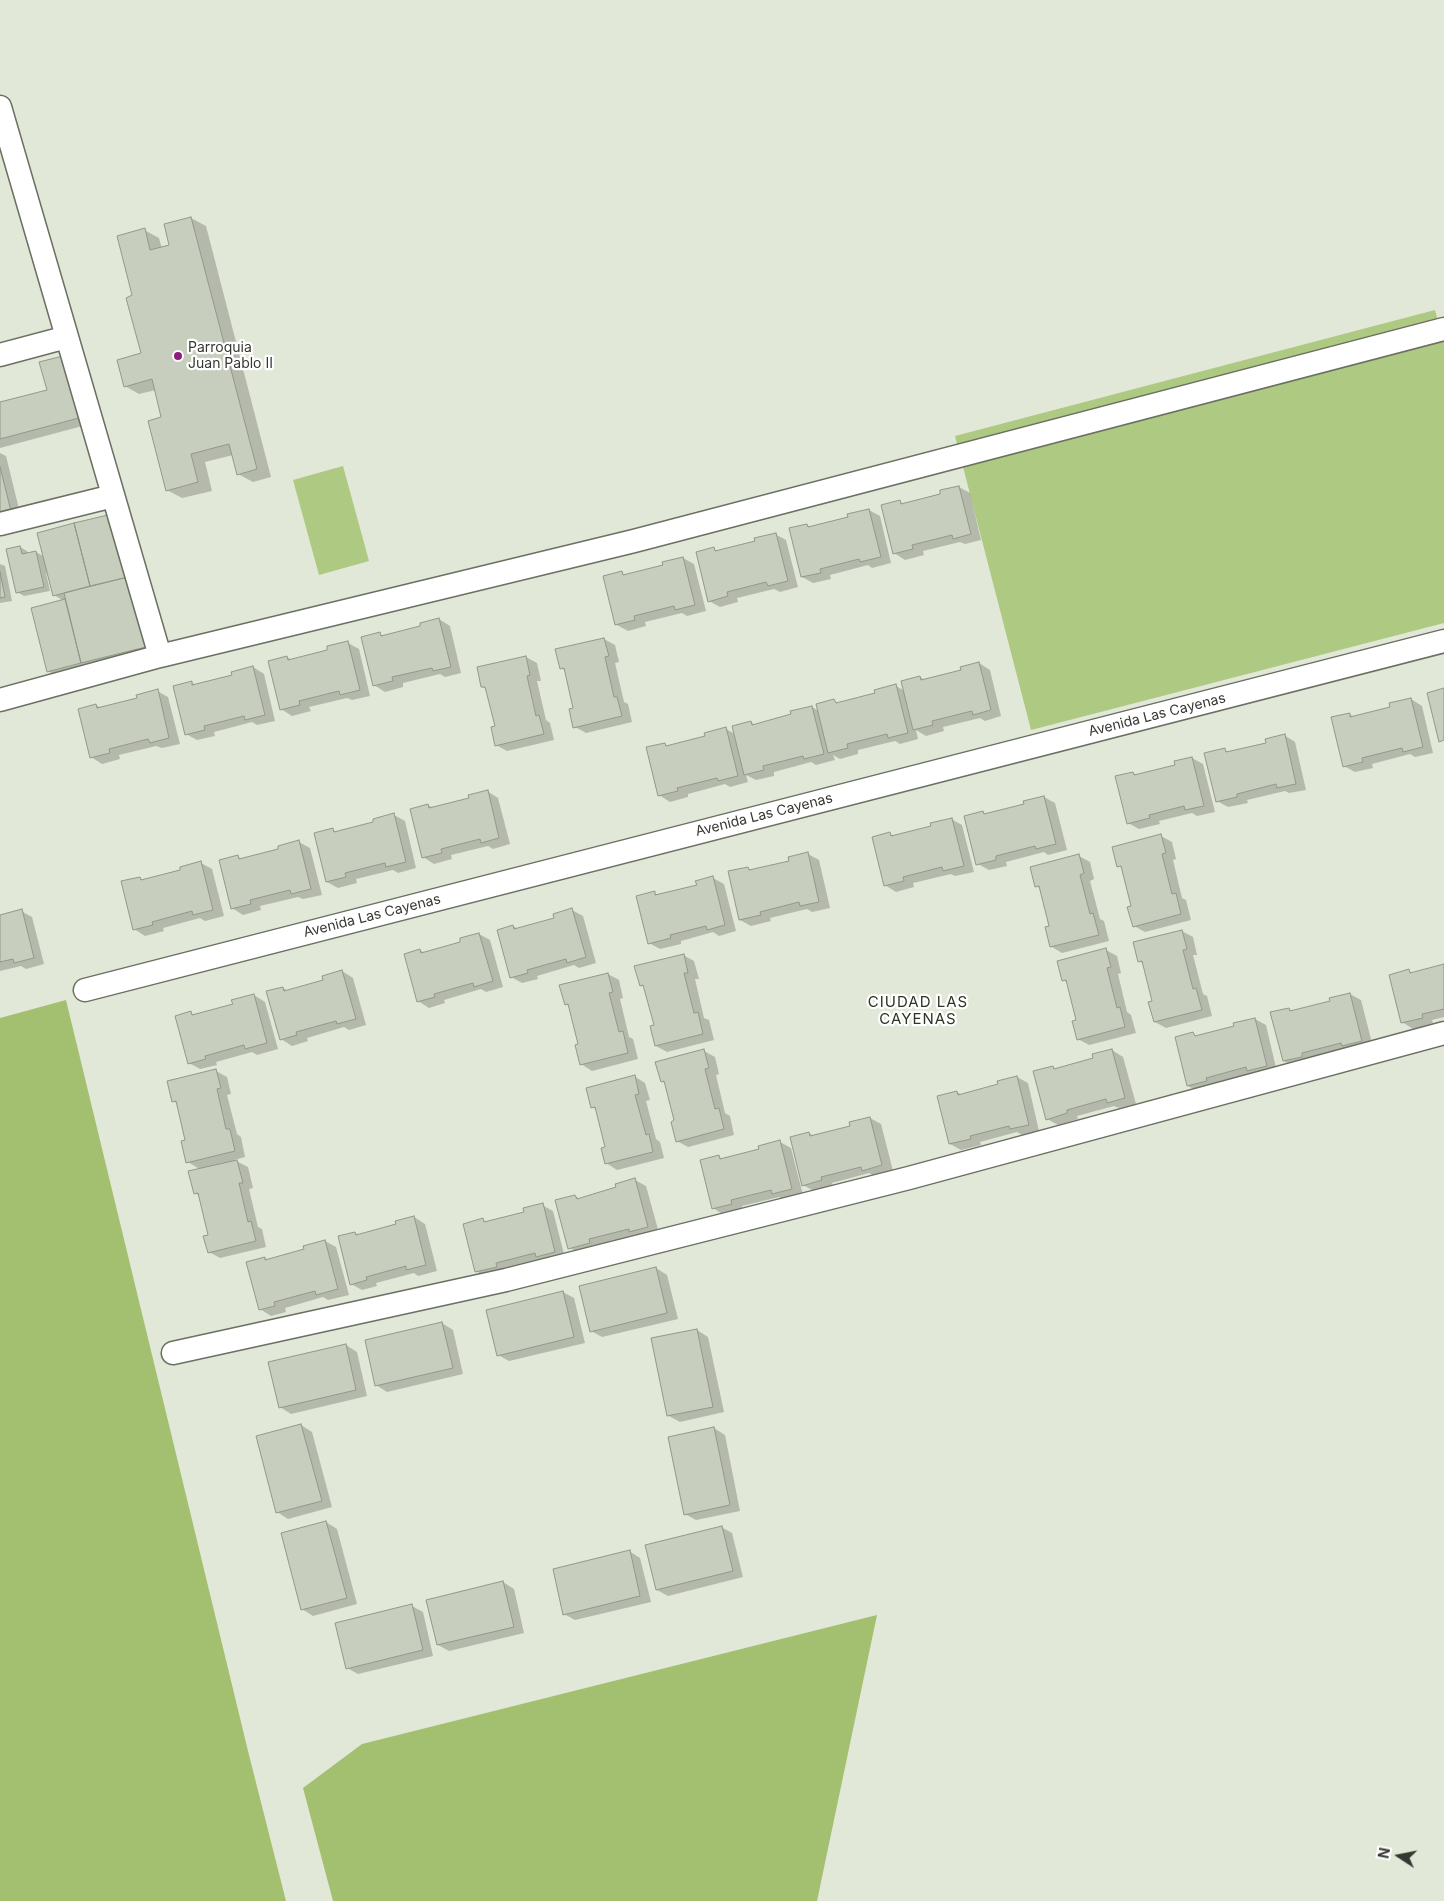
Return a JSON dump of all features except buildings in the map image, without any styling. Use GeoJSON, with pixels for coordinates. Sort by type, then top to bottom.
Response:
{"type":"FeatureCollection","features":[{"type":"Feature","properties":{"kind":"street"},"geometry":{"type":"LineString","coordinates":[[0,107],[160,656]]}},
{"type":"Feature","properties":{"kind":"street"},"geometry":{"type":"LineString","coordinates":[[0,700],[160,656],[634,541],[1444,328]]}},
{"type":"Feature","properties":{"kind":"street"},"geometry":{"type":"LineString","coordinates":[[0,355],[67,337]]}},
{"type":"Feature","properties":{"kind":"street"},"geometry":{"type":"LineString","coordinates":[[0,524],[113,496]]}},
{"type":"Feature","properties":{"kind":"street","name":"Avenida Las Cayenas"},"geometry":{"type":"LineString","coordinates":[[84,990],[1444,641]]}},
{"type":"Feature","properties":{"kind":"street"},"geometry":{"type":"LineString","coordinates":[[174,1353],[516,1278],[909,1178],[1444,1033]]}},
{"type":"Feature","properties":{"kind":"green space"},"geometry":{"type":"Polygon","coordinates":[[[1435,310],[1444,343],[1444,623],[1031,730],[955,436],[1435,310]]]}},
{"type":"Feature","properties":{"kind":"green space"},"geometry":{"type":"Polygon","coordinates":[[[343,466],[369,561],[319,575],[293,480],[343,466]]]}},
{"type":"Feature","properties":{"kind":"green space"},"geometry":{"type":"Polygon","coordinates":[[[66,1000],[286,1901],[0,1901],[0,1018],[66,1000]]]}},
{"type":"Feature","properties":{"kind":"green space"},"geometry":{"type":"Polygon","coordinates":[[[877,1615],[817,1901],[333,1901],[303,1788],[362,1744],[877,1615]]]}},
{"type":"Feature","properties":{"kind":"place","name":"Parroquia Juan Pablo II"},"geometry":{"type":"Point","coordinates":[178,356]}},
{"type":"Feature","properties":{"kind":"district","name":"CIUDAD LAS CAYENAS"},"geometry":{"type":"Point","coordinates":[918,1010]}}]}
